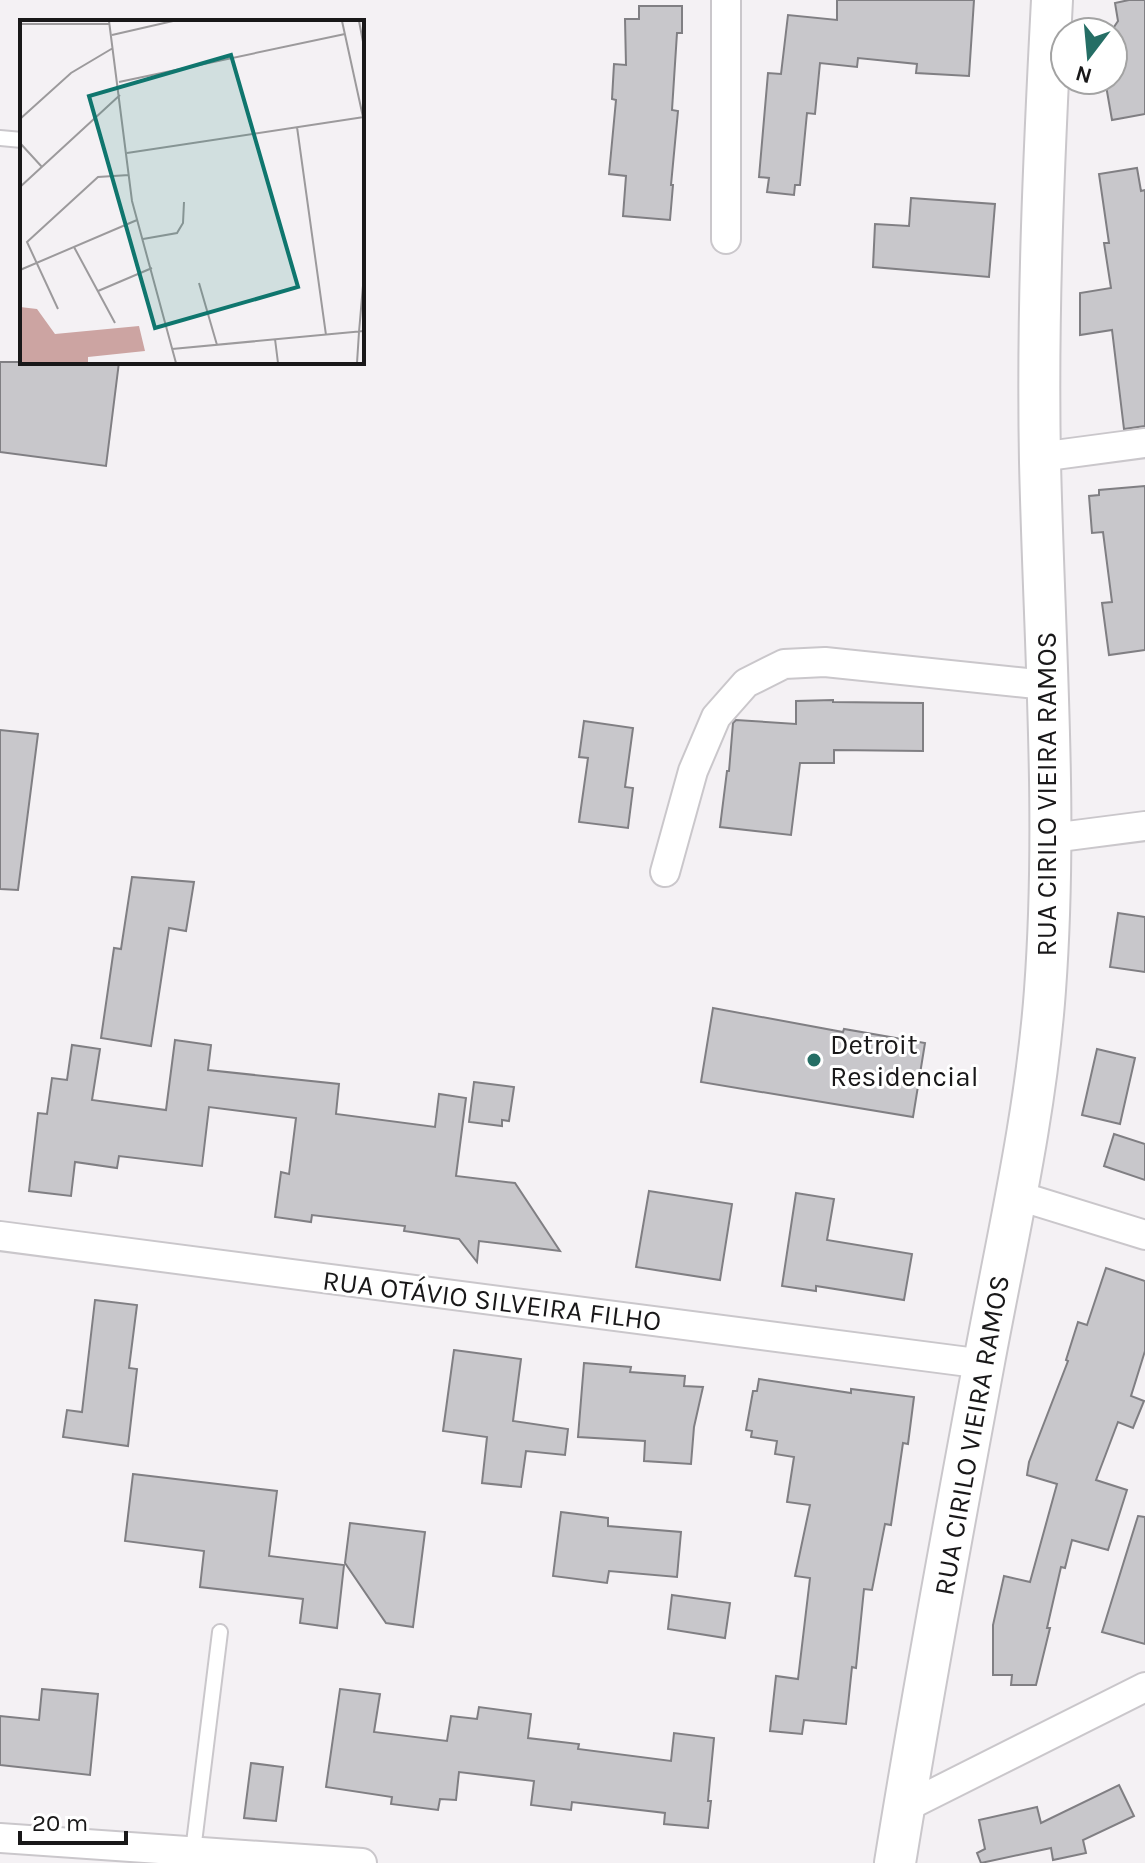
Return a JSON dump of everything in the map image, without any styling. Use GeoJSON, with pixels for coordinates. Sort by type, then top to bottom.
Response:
{"type":"FeatureCollection","features":[{"type":"Feature","properties":{"kind":"main road","name":"RUA CIRILO VIEIRA RAMOS"},"geometry":{"type":"LineString","coordinates":[[895,1863],[1016,1195],[1037,1072],[1045,996],[1052,838],[1040,457],[1040,221],[1052,0]]}},
{"type":"Feature","properties":{"kind":"street"},"geometry":{"type":"LineString","coordinates":[[726,0],[726,239]]}},
{"type":"Feature","properties":{"kind":"street"},"geometry":{"type":"LineString","coordinates":[[1040,457],[1145,443]]}},
{"type":"Feature","properties":{"kind":"street"},"geometry":{"type":"LineString","coordinates":[[665,872],[693,771],[716,717],[746,683],[784,664],[825,662],[1046,685]]}},
{"type":"Feature","properties":{"kind":"street"},"geometry":{"type":"LineString","coordinates":[[1052,838],[1145,826]]}},
{"type":"Feature","properties":{"kind":"street"},"geometry":{"type":"LineString","coordinates":[[1016,1195],[1145,1235]]}},
{"type":"Feature","properties":{"kind":"street","name":"RUA OTÁVIO SILVEIRA FILHO"},"geometry":{"type":"LineString","coordinates":[[0,1236],[984,1364]]}},
{"type":"Feature","properties":{"kind":"street"},"geometry":{"type":"LineString","coordinates":[[904,1808],[1145,1687]]}},
{"type":"Feature","properties":{"kind":"street"},"geometry":{"type":"LineString","coordinates":[[0,1838],[362,1863]]}},
{"type":"Feature","properties":{"kind":"lane"},"geometry":{"type":"LineString","coordinates":[[0,138],[20,140]]}},
{"type":"Feature","properties":{"kind":"lane"},"geometry":{"type":"LineString","coordinates":[[193,1851],[220,1632]]}},
{"type":"Feature","properties":{"kind":"building"},"geometry":{"type":"Polygon","coordinates":[[[837,0],[974,0],[969,76],[916,73],[917,64],[858,58],[857,67],[820,63],[815,114],[807,113],[800,185],[795,185],[794,195],[767,192],[769,178],[759,177],[768,73],[781,74],[788,15],[837,20],[837,0]]]}},
{"type":"Feature","properties":{"kind":"building"},"geometry":{"type":"Polygon","coordinates":[[[1145,0],[1145,114],[1112,120],[1108,96],[1129,96],[1129,16],[1117,16],[1115,3],[1145,0]]]}},
{"type":"Feature","properties":{"kind":"building"},"geometry":{"type":"Polygon","coordinates":[[[639,6],[682,6],[682,33],[677,33],[672,110],[678,111],[670,220],[623,216],[626,176],[609,174],[616,100],[612,99],[614,64],[626,65],[625,19],[639,19],[639,6]]]}},
{"type":"Feature","properties":{"kind":"building"},"geometry":{"type":"Polygon","coordinates":[[[1137,168],[1141,191],[1145,190],[1145,426],[1124,429],[1112,330],[1080,335],[1080,293],[1111,288],[1104,243],[1109,243],[1099,174],[1137,168]]]}},
{"type":"Feature","properties":{"kind":"building"},"geometry":{"type":"Polygon","coordinates":[[[911,198],[995,204],[989,277],[873,267],[875,224],[909,226],[911,198]]]}},
{"type":"Feature","properties":{"kind":"building"},"geometry":{"type":"Polygon","coordinates":[[[0,362],[119,364],[106,466],[0,452],[0,362]]]}},
{"type":"Feature","properties":{"kind":"building"},"geometry":{"type":"Polygon","coordinates":[[[1145,486],[1145,650],[1109,655],[1102,603],[1112,602],[1103,532],[1092,533],[1089,496],[1099,495],[1099,490],[1145,486]]]}},
{"type":"Feature","properties":{"kind":"building"},"geometry":{"type":"Polygon","coordinates":[[[796,701],[923,703],[923,751],[834,750],[834,763],[800,763],[791,835],[720,827],[733,723],[736,720],[796,724],[796,701]]]}},
{"type":"Feature","properties":{"kind":"building"},"geometry":{"type":"Polygon","coordinates":[[[584,721],[633,728],[625,787],[633,788],[628,828],[579,822],[588,758],[579,757],[584,721]]]}},
{"type":"Feature","properties":{"kind":"building"},"geometry":{"type":"Polygon","coordinates":[[[0,730],[38,734],[18,890],[0,889],[0,730]]]}},
{"type":"Feature","properties":{"kind":"building"},"geometry":{"type":"Polygon","coordinates":[[[132,877],[194,882],[186,931],[169,928],[151,1046],[101,1038],[114,948],[121,949],[132,877]]]}},
{"type":"Feature","properties":{"kind":"building"},"geometry":{"type":"Polygon","coordinates":[[[1118,913],[1145,917],[1145,972],[1110,967],[1118,913]]]}},
{"type":"Feature","properties":{"kind":"building","name":"Detroit Residencial"},"geometry":{"type":"Polygon","coordinates":[[[713,1008],[843,1032],[844,1029],[925,1043],[913,1117],[701,1082],[713,1008]]]}},
{"type":"Feature","properties":{"kind":"building"},"geometry":{"type":"Polygon","coordinates":[[[175,1040],[211,1045],[208,1070],[339,1084],[336,1114],[435,1127],[439,1094],[466,1098],[456,1176],[515,1183],[560,1251],[479,1241],[477,1262],[459,1239],[404,1231],[405,1226],[312,1215],[311,1222],[275,1217],[281,1172],[289,1174],[296,1118],[209,1107],[202,1166],[119,1156],[117,1168],[75,1162],[71,1196],[29,1191],[38,1113],[47,1114],[52,1078],[67,1080],[72,1045],[100,1049],[92,1100],[166,1110],[175,1040]]]}},
{"type":"Feature","properties":{"kind":"building"},"geometry":{"type":"Polygon","coordinates":[[[1097,1049],[1135,1058],[1120,1124],[1082,1115],[1097,1049]]]}},
{"type":"Feature","properties":{"kind":"building"},"geometry":{"type":"Polygon","coordinates":[[[474,1082],[514,1087],[509,1121],[502,1120],[502,1126],[469,1122],[474,1082]]]}},
{"type":"Feature","properties":{"kind":"building"},"geometry":{"type":"Polygon","coordinates":[[[1114,1134],[1145,1144],[1145,1180],[1104,1166],[1114,1134]]]}},
{"type":"Feature","properties":{"kind":"building"},"geometry":{"type":"Polygon","coordinates":[[[649,1191],[732,1204],[720,1280],[636,1267],[649,1191]]]}},
{"type":"Feature","properties":{"kind":"building"},"geometry":{"type":"Polygon","coordinates":[[[796,1193],[834,1199],[827,1240],[912,1254],[904,1300],[816,1286],[816,1291],[782,1286],[796,1193]]]}},
{"type":"Feature","properties":{"kind":"building"},"geometry":{"type":"Polygon","coordinates":[[[1106,1268],[1145,1281],[1145,1351],[1131,1396],[1144,1401],[1133,1428],[1118,1422],[1096,1480],[1127,1490],[1108,1550],[1072,1540],[1065,1568],[1061,1567],[1036,1685],[1011,1685],[1012,1675],[993,1675],[993,1625],[1004,1576],[1030,1582],[1057,1484],[1027,1475],[1029,1462],[1068,1361],[1078,1322],[1087,1325],[1106,1268]]]}},
{"type":"Feature","properties":{"kind":"building"},"geometry":{"type":"Polygon","coordinates":[[[95,1300],[137,1305],[129,1368],[137,1369],[128,1446],[63,1437],[67,1410],[82,1412],[95,1300]]]}},
{"type":"Feature","properties":{"kind":"building"},"geometry":{"type":"Polygon","coordinates":[[[454,1350],[521,1359],[513,1421],[568,1429],[565,1455],[526,1451],[521,1487],[482,1483],[487,1437],[443,1431],[454,1350]]]}},
{"type":"Feature","properties":{"kind":"building"},"geometry":{"type":"Polygon","coordinates":[[[584,1363],[631,1367],[630,1372],[685,1376],[684,1386],[703,1387],[694,1427],[691,1464],[644,1461],[645,1441],[578,1437],[584,1363]]]}},
{"type":"Feature","properties":{"kind":"building"},"geometry":{"type":"Polygon","coordinates":[[[759,1379],[851,1393],[851,1389],[914,1397],[908,1444],[903,1443],[891,1525],[885,1524],[872,1590],[864,1589],[856,1668],[852,1667],[846,1724],[804,1720],[802,1734],[770,1731],[776,1676],[798,1679],[810,1578],[795,1576],[810,1505],[787,1502],[794,1457],[775,1454],[777,1441],[751,1437],[752,1431],[746,1430],[753,1391],[757,1391],[759,1379]]]}},
{"type":"Feature","properties":{"kind":"building"},"geometry":{"type":"Polygon","coordinates":[[[133,1474],[277,1491],[269,1556],[344,1565],[337,1628],[300,1623],[303,1599],[200,1587],[204,1551],[125,1541],[133,1474]]]}},
{"type":"Feature","properties":{"kind":"building"},"geometry":{"type":"Polygon","coordinates":[[[561,1512],[608,1518],[608,1526],[681,1532],[677,1577],[609,1571],[607,1583],[553,1576],[561,1512]]]}},
{"type":"Feature","properties":{"kind":"building"},"geometry":{"type":"Polygon","coordinates":[[[1138,1516],[1145,1517],[1145,1644],[1102,1632],[1138,1516]]]}},
{"type":"Feature","properties":{"kind":"building"},"geometry":{"type":"Polygon","coordinates":[[[350,1523],[425,1532],[413,1627],[386,1623],[345,1563],[350,1523]]]}},
{"type":"Feature","properties":{"kind":"building"},"geometry":{"type":"Polygon","coordinates":[[[672,1595],[730,1603],[725,1638],[668,1629],[672,1595]]]}},
{"type":"Feature","properties":{"kind":"building"},"geometry":{"type":"Polygon","coordinates":[[[42,1689],[98,1694],[90,1775],[0,1765],[0,1716],[39,1720],[42,1689]]]}},
{"type":"Feature","properties":{"kind":"building"},"geometry":{"type":"Polygon","coordinates":[[[340,1689],[380,1694],[374,1732],[447,1741],[451,1716],[477,1719],[479,1707],[531,1714],[528,1738],[579,1744],[578,1749],[671,1761],[674,1733],[714,1738],[708,1828],[664,1824],[665,1813],[572,1802],[571,1810],[531,1805],[534,1781],[459,1772],[456,1800],[440,1799],[438,1810],[391,1804],[392,1797],[326,1787],[340,1689]]]}},
{"type":"Feature","properties":{"kind":"building"},"geometry":{"type":"Polygon","coordinates":[[[251,1763],[283,1767],[276,1821],[244,1818],[251,1763]]]}},
{"type":"Feature","properties":{"kind":"building"},"geometry":{"type":"Polygon","coordinates":[[[1119,1785],[1134,1816],[1083,1840],[1086,1853],[1053,1860],[1051,1848],[981,1863],[977,1853],[985,1849],[979,1820],[1037,1807],[1041,1823],[1119,1785]]]}},
{"type":"Feature","properties":{"kind":"place","name":"Detroit Residencial"},"geometry":{"type":"Point","coordinates":[814,1060]}}]}
